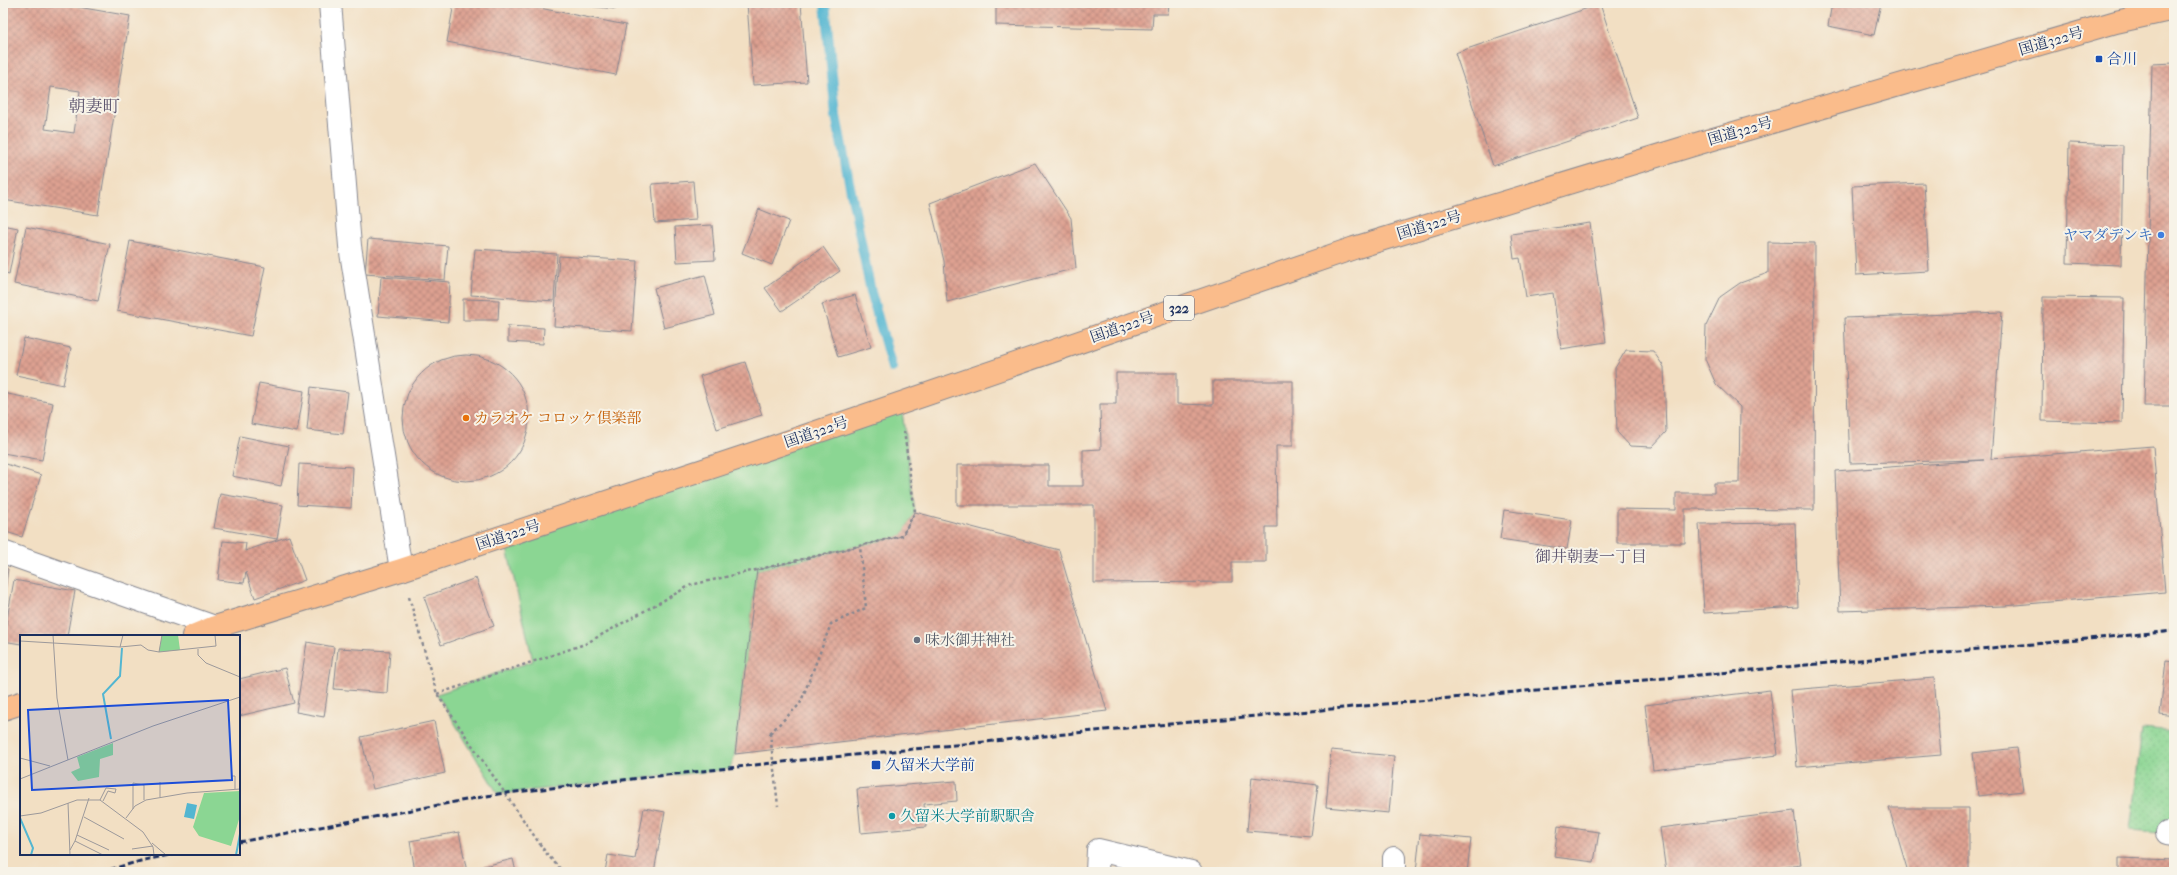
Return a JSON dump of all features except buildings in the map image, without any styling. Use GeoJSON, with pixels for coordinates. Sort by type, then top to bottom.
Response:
{"type":"FeatureCollection","features":[{"type":"Feature","properties":{"kind":"highway","name":"国道322号"},"geometry":{"type":"LineString","coordinates":[[195,635],[215,627],[400,570],[767,449],[1354,248],[1726,135],[2116,22],[2174,9]]}},
{"type":"Feature","properties":{"kind":"highway"},"geometry":{"type":"LineString","coordinates":[[3,709],[20,703]]}},
{"type":"Feature","properties":{"kind":"street"},"geometry":{"type":"LineString","coordinates":[[330,3],[350,246],[400,570]]}},
{"type":"Feature","properties":{"kind":"street"},"geometry":{"type":"LineString","coordinates":[[3,552],[215,627]]}},
{"type":"Feature","properties":{"kind":"street"},"geometry":{"type":"LineString","coordinates":[[1097,872],[1098,850],[1191,872]]}},
{"type":"Feature","properties":{"kind":"path"},"geometry":{"type":"LineString","coordinates":[[437,694],[585,644],[691,585],[902,536],[915,512],[901,403]]}},
{"type":"Feature","properties":{"kind":"path"},"geometry":{"type":"LineString","coordinates":[[778,806],[770,732],[800,704],[831,624],[866,608],[860,546]]}},
{"type":"Feature","properties":{"kind":"path"},"geometry":{"type":"LineString","coordinates":[[400,570],[437,694],[546,853],[563,872]]}},
{"type":"Feature","properties":{"kind":"green space"},"geometry":{"type":"Polygon","coordinates":[[[901,403],[915,512],[902,536],[757,570],[735,754],[730,769],[498,794],[437,694],[533,661],[504,536],[901,403]]]}},
{"type":"Feature","properties":{"kind":"green space"},"geometry":{"type":"Polygon","coordinates":[[[2142,729],[2174,732],[2174,834],[2130,831],[2142,729]]]}},
{"type":"Feature","properties":{"kind":"waterway"},"geometry":{"type":"LineString","coordinates":[[825,3],[836,116],[871,292],[892,368]]}},
{"type":"Feature","properties":{"kind":"railway"},"geometry":{"type":"LineString","coordinates":[[240,842],[498,794],[773,763],[1105,730],[2174,631]]}},
{"type":"Feature","properties":{"kind":"railway"},"geometry":{"type":"LineString","coordinates":[[101,872],[144,860],[170,855]]}},
{"type":"Feature","properties":{"kind":"place","name":"合川"},"geometry":{"type":"Point","coordinates":[2099,59]}},
{"type":"Feature","properties":{"kind":"place","name":"ヤマダデンキ"},"geometry":{"type":"Point","coordinates":[2161,235]}},
{"type":"Feature","properties":{"kind":"place","name":"カラオケ コロッケ倶楽部"},"geometry":{"type":"Point","coordinates":[466,418]}},
{"type":"Feature","properties":{"kind":"place","name":"味水御井神社"},"geometry":{"type":"Point","coordinates":[917,640]}},
{"type":"Feature","properties":{"kind":"place","name":"久留米大学前"},"geometry":{"type":"Point","coordinates":[876,765]}},
{"type":"Feature","properties":{"kind":"place","name":"久留米大学前駅駅舎"},"geometry":{"type":"Point","coordinates":[892,816]}},
{"type":"Feature","properties":{"kind":"district","name":"朝妻町"},"geometry":{"type":"Point","coordinates":[94,106]}},
{"type":"Feature","properties":{"kind":"district","name":"御井朝妻一丁目"},"geometry":{"type":"Point","coordinates":[1591,556]}}]}
